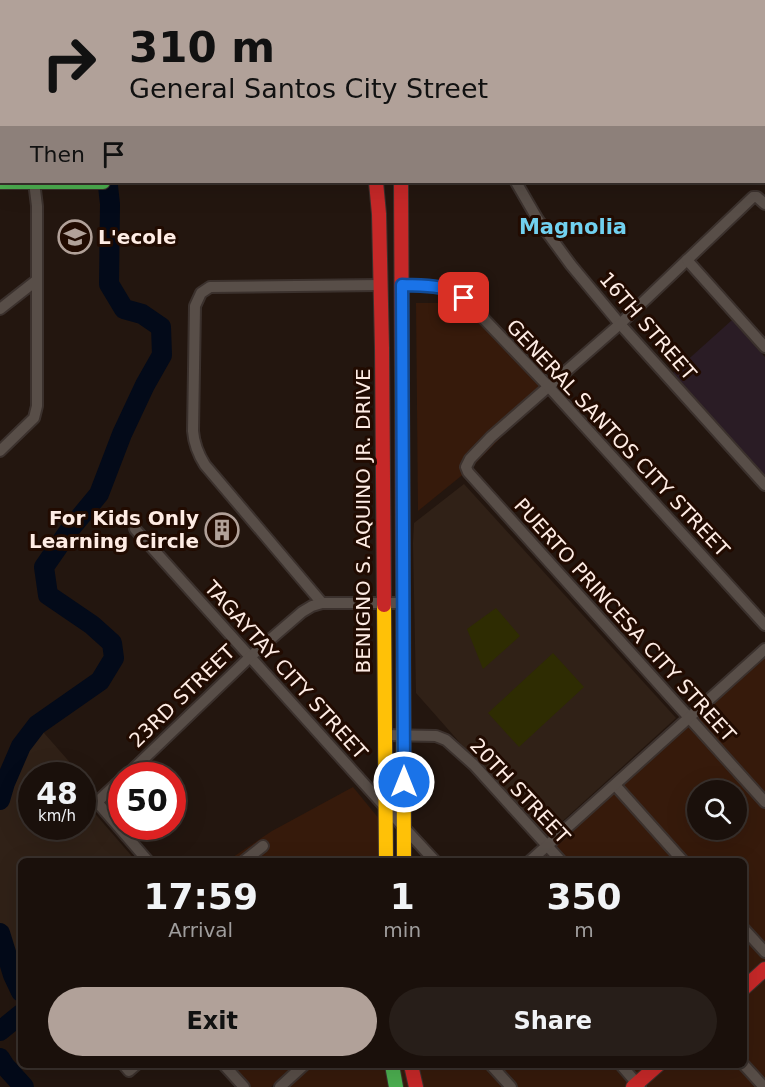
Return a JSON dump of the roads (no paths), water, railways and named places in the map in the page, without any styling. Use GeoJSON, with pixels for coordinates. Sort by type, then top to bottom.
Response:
{"type":"FeatureCollection","features":[{"type":"Feature","properties":{"kind":"main road","name":"BENIGNO S. AQUINO JR. DRIVE"},"geometry":{"type":"LineString","coordinates":[[376,183],[382,348],[386,858]]}},
{"type":"Feature","properties":{"kind":"main road","name":"BENIGNO S. AQUINO JR. DRIVE"},"geometry":{"type":"LineString","coordinates":[[399,183],[402,285],[404,858]]}},
{"type":"Feature","properties":{"kind":"main road"},"geometry":{"type":"LineString","coordinates":[[382,348],[402,348]]}},
{"type":"Feature","properties":{"kind":"main road"},"geometry":{"type":"LineString","coordinates":[[382,500],[402,499]]}},
{"type":"Feature","properties":{"kind":"main road"},"geometry":{"type":"LineString","coordinates":[[747,985],[765,969]]}},
{"type":"Feature","properties":{"kind":"main road"},"geometry":{"type":"LineString","coordinates":[[393,1068],[396,1087]]}},
{"type":"Feature","properties":{"kind":"main road"},"geometry":{"type":"LineString","coordinates":[[412,1068],[416,1087]]}},
{"type":"Feature","properties":{"kind":"main road"},"geometry":{"type":"LineString","coordinates":[[637,1086],[655,1068]]}},
{"type":"Feature","properties":{"kind":"street"},"geometry":{"type":"LineString","coordinates":[[0,451],[34,418],[37,406],[38,206],[34,183]]}},
{"type":"Feature","properties":{"kind":"street","name":"16TH STREET"},"geometry":{"type":"LineString","coordinates":[[517,183],[553,242],[620,324],[765,484]]}},
{"type":"Feature","properties":{"kind":"street"},"geometry":{"type":"LineString","coordinates":[[548,386],[620,324],[753,197],[757,197],[765,204]]}},
{"type":"Feature","properties":{"kind":"street"},"geometry":{"type":"LineString","coordinates":[[687,260],[765,347]]}},
{"type":"Feature","properties":{"kind":"street"},"geometry":{"type":"LineString","coordinates":[[0,309],[37,280]]}},
{"type":"Feature","properties":{"kind":"street"},"geometry":{"type":"LineString","coordinates":[[380,285],[210,287],[201,293],[195,306],[193,431],[198,455],[205,465],[322,603],[403,603]]}},
{"type":"Feature","properties":{"kind":"street","name":"GENERAL SANTOS CITY STREET"},"geometry":{"type":"LineString","coordinates":[[402,285],[444,288],[456,291],[464,298],[548,386],[765,625]]}},
{"type":"Feature","properties":{"kind":"street","name":"PUERTO PRINCESA CITY STREET"},"geometry":{"type":"LineString","coordinates":[[548,386],[470,459],[466,466],[468,472],[765,802]]}},
{"type":"Feature","properties":{"kind":"street","name":"TAGAYTAY CITY STREET"},"geometry":{"type":"LineString","coordinates":[[135,529],[432,858]]}},
{"type":"Feature","properties":{"kind":"street","name":"23RD STREET"},"geometry":{"type":"LineString","coordinates":[[140,762],[250,656],[302,612],[322,603]]}},
{"type":"Feature","properties":{"kind":"street"},"geometry":{"type":"LineString","coordinates":[[533,858],[765,649]]}},
{"type":"Feature","properties":{"kind":"street","name":"20TH STREET"},"geometry":{"type":"LineString","coordinates":[[384,735],[436,736],[446,740],[474,765],[558,858]]}},
{"type":"Feature","properties":{"kind":"street"},"geometry":{"type":"LineString","coordinates":[[615,785],[680,858]]}},
{"type":"Feature","properties":{"kind":"street"},"geometry":{"type":"LineString","coordinates":[[108,792],[97,802],[108,815]]}},
{"type":"Feature","properties":{"kind":"street"},"geometry":{"type":"LineString","coordinates":[[130,840],[145,858]]}},
{"type":"Feature","properties":{"kind":"street"},"geometry":{"type":"LineString","coordinates":[[248,858],[263,846]]}},
{"type":"Feature","properties":{"kind":"street"},"geometry":{"type":"LineString","coordinates":[[747,931],[765,952]]}},
{"type":"Feature","properties":{"kind":"street"},"geometry":{"type":"LineString","coordinates":[[227,1068],[244,1087]]}},
{"type":"Feature","properties":{"kind":"street"},"geometry":{"type":"LineString","coordinates":[[280,1087],[301,1068]]}},
{"type":"Feature","properties":{"kind":"street"},"geometry":{"type":"LineString","coordinates":[[495,1068],[511,1087]]}},
{"type":"Feature","properties":{"kind":"street"},"geometry":{"type":"LineString","coordinates":[[623,1068],[637,1086]]}},
{"type":"Feature","properties":{"kind":"street"},"geometry":{"type":"LineString","coordinates":[[747,1068],[764,1087]]}},
{"type":"Feature","properties":{"kind":"waterway"},"geometry":{"type":"LineString","coordinates":[[0,800],[21,746],[37,725],[100,681],[114,658],[112,643],[92,625],[48,595],[44,567],[71,528],[99,494],[122,434],[162,355],[161,327],[142,314],[124,309],[109,284],[110,204],[108,186]]}},
{"type":"Feature","properties":{"kind":"waterway"},"geometry":{"type":"LineString","coordinates":[[0,933],[18,986]]}},
{"type":"Feature","properties":{"kind":"waterway"},"geometry":{"type":"LineString","coordinates":[[0,1031],[18,1016]]}},
{"type":"Feature","properties":{"kind":"waterway"},"geometry":{"type":"LineString","coordinates":[[0,1058],[24,1087]]}},
{"type":"Feature","properties":{"kind":"place","name":"L'ecole"},"geometry":{"type":"Point","coordinates":[75,237]}},
{"type":"Feature","properties":{"kind":"place","name":"For Kids Only Learning Circle"},"geometry":{"type":"Point","coordinates":[222,530]}},
{"type":"Feature","properties":{"kind":"district","name":"Magnolia"},"geometry":{"type":"Point","coordinates":[573,227]}}]}
